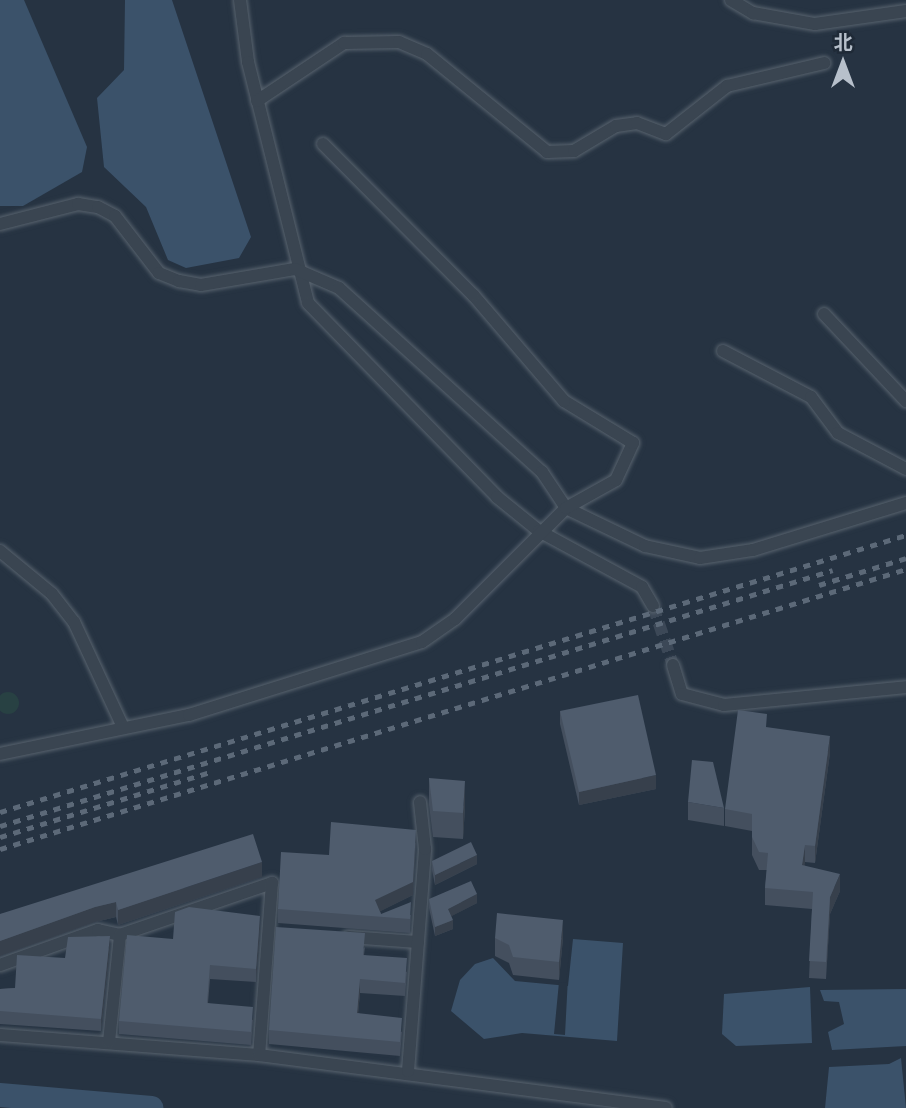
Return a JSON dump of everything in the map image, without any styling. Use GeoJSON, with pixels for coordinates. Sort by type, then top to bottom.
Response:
{"type":"FeatureCollection","features":[{"type":"Feature","properties":{"kind":"street"},"geometry":{"type":"LineString","coordinates":[[240,0],[257,101],[295,270],[307,303],[330,331],[538,531],[634,582],[653,606]]}},
{"type":"Feature","properties":{"kind":"street"},"geometry":{"type":"LineString","coordinates":[[731,0],[753,13],[815,24],[906,11]]}},
{"type":"Feature","properties":{"kind":"street"},"geometry":{"type":"LineString","coordinates":[[257,101],[344,43],[399,42],[427,54],[547,152],[574,152],[616,126],[637,123],[666,134],[727,86],[824,63]]}},
{"type":"Feature","properties":{"kind":"street"},"geometry":{"type":"LineString","coordinates":[[0,754],[122,725],[189,715],[422,642],[455,619],[538,531],[566,508],[616,480],[633,443],[564,401],[473,295],[323,144]]}},
{"type":"Feature","properties":{"kind":"street"},"geometry":{"type":"LineString","coordinates":[[0,224],[36,220],[61,207],[98,207],[115,216],[159,272],[179,281],[201,285],[295,270],[339,288],[542,472],[566,508],[645,547],[700,558],[753,550],[906,503]]}},
{"type":"Feature","properties":{"kind":"street"},"geometry":{"type":"LineString","coordinates":[[824,314],[906,401]]}},
{"type":"Feature","properties":{"kind":"street"},"geometry":{"type":"LineString","coordinates":[[723,351],[811,397],[838,433],[906,469]]}},
{"type":"Feature","properties":{"kind":"street"},"geometry":{"type":"LineString","coordinates":[[0,551],[52,594],[74,622],[122,725]]}},
{"type":"Feature","properties":{"kind":"street"},"geometry":{"type":"LineString","coordinates":[[673,665],[682,694],[724,705],[906,687]]}},
{"type":"Feature","properties":{"kind":"street"},"geometry":{"type":"LineString","coordinates":[[408,1071],[425,849],[420,802]]}},
{"type":"Feature","properties":{"kind":"street"},"geometry":{"type":"LineString","coordinates":[[0,965],[98,930],[120,935],[272,883],[275,931],[259,1055]]}},
{"type":"Feature","properties":{"kind":"street"},"geometry":{"type":"LineString","coordinates":[[109,1042],[120,935]]}},
{"type":"Feature","properties":{"kind":"street"},"geometry":{"type":"LineString","coordinates":[[335,936],[418,942]]}},
{"type":"Feature","properties":{"kind":"street"},"geometry":{"type":"LineString","coordinates":[[0,1035],[259,1055],[408,1071],[666,1108]]}},
{"type":"Feature","properties":{"kind":"green space"},"geometry":{"type":"Polygon","coordinates":[[[8,692],[16,695],[19,703],[16,711],[8,714],[0,711],[-3,703],[0,695],[8,692]]]}},
{"type":"Feature","properties":{"kind":"water"},"geometry":{"type":"Polygon","coordinates":[[[0,0],[24,0],[87,147],[82,172],[23,206],[0,206],[0,0]]]}},
{"type":"Feature","properties":{"kind":"water"},"geometry":{"type":"Polygon","coordinates":[[[125,0],[172,0],[251,237],[239,258],[186,268],[168,260],[146,207],[104,167],[97,98],[124,70],[125,0]]]}},
{"type":"Feature","properties":{"kind":"water"},"geometry":{"type":"Polygon","coordinates":[[[573,939],[623,943],[617,1041],[522,1033],[484,1039],[451,1011],[460,980],[475,964],[493,958],[515,981],[568,986],[573,939]]]}},
{"type":"Feature","properties":{"kind":"water"},"geometry":{"type":"Polygon","coordinates":[[[810,987],[812,1043],[736,1046],[722,1034],[724,994],[810,987]]]}},
{"type":"Feature","properties":{"kind":"water"},"geometry":{"type":"Polygon","coordinates":[[[906,989],[906,1046],[832,1050],[828,1032],[844,1024],[839,1002],[824,1001],[820,990],[906,989]]]}},
{"type":"Feature","properties":{"kind":"water"},"geometry":{"type":"Polygon","coordinates":[[[901,1058],[906,1108],[825,1108],[829,1067],[889,1064],[901,1058]]]}},
{"type":"Feature","properties":{"kind":"pier"},"geometry":{"type":"Polygon","coordinates":[[[570,939],[565,1035],[554,1034],[559,982],[566,983],[570,939]]]}},
{"type":"Feature","properties":{"kind":"building"},"geometry":{"type":"Polygon","coordinates":[[[638,695],[656,775],[579,792],[560,711],[638,695]]]}},
{"type":"Feature","properties":{"kind":"building"},"geometry":{"type":"Polygon","coordinates":[[[738,710],[767,714],[766,727],[830,736],[815,846],[805,845],[802,865],[840,874],[830,897],[826,962],[809,961],[813,892],[765,888],[768,853],[759,852],[752,837],[752,814],[725,809],[738,710]]]}},
{"type":"Feature","properties":{"kind":"building"},"geometry":{"type":"Polygon","coordinates":[[[692,760],[713,762],[724,808],[688,802],[692,760]]]}},
{"type":"Feature","properties":{"kind":"building"},"geometry":{"type":"Polygon","coordinates":[[[429,778],[465,781],[463,813],[433,811],[429,778]]]}},
{"type":"Feature","properties":{"kind":"building"},"geometry":{"type":"Polygon","coordinates":[[[331,822],[416,830],[413,882],[375,900],[381,914],[411,902],[410,919],[278,909],[281,852],[329,855],[331,822]]]}},
{"type":"Feature","properties":{"kind":"building"},"geometry":{"type":"Polygon","coordinates":[[[253,834],[262,862],[118,910],[116,902],[95,907],[0,941],[0,914],[253,834]]]}},
{"type":"Feature","properties":{"kind":"building"},"geometry":{"type":"Polygon","coordinates":[[[471,842],[477,855],[435,875],[432,861],[471,842]]]}},
{"type":"Feature","properties":{"kind":"building"},"geometry":{"type":"Polygon","coordinates":[[[471,881],[477,894],[448,909],[453,920],[435,927],[429,899],[471,881]]]}},
{"type":"Feature","properties":{"kind":"building"},"geometry":{"type":"Polygon","coordinates":[[[189,907],[260,916],[256,969],[210,965],[207,1003],[253,1007],[251,1032],[119,1021],[127,935],[173,939],[175,912],[189,907]]]}},
{"type":"Feature","properties":{"kind":"building"},"geometry":{"type":"Polygon","coordinates":[[[497,913],[563,920],[559,962],[513,957],[509,945],[495,938],[497,913]]]}},
{"type":"Feature","properties":{"kind":"building"},"geometry":{"type":"Polygon","coordinates":[[[276,927],[365,933],[363,955],[407,958],[405,983],[360,979],[357,1013],[402,1018],[400,1042],[269,1030],[276,927]]]}},
{"type":"Feature","properties":{"kind":"building"},"geometry":{"type":"Polygon","coordinates":[[[110,936],[101,1019],[0,1011],[0,989],[15,988],[17,955],[65,958],[68,937],[110,936]]]}},
{"type":"Feature","properties":{"kind":"waterway"},"geometry":{"type":"LineString","coordinates":[[0,1095],[151,1108]]}},
{"type":"Feature","properties":{"kind":"tunnel"},"geometry":{"type":"LineString","coordinates":[[653,606],[673,665]]}},
{"type":"Feature","properties":{"kind":"railway"},"geometry":{"type":"LineString","coordinates":[[0,812],[906,535]]}},
{"type":"Feature","properties":{"kind":"railway"},"geometry":{"type":"LineString","coordinates":[[819,585],[906,558]]}},
{"type":"Feature","properties":{"kind":"railway"},"geometry":{"type":"LineString","coordinates":[[0,849],[906,569]]}},
{"type":"Feature","properties":{"kind":"railway"},"geometry":{"type":"LineString","coordinates":[[0,826],[833,570]]}},
{"type":"Feature","properties":{"kind":"railway"},"geometry":{"type":"LineString","coordinates":[[0,837],[213,771]]}}]}
